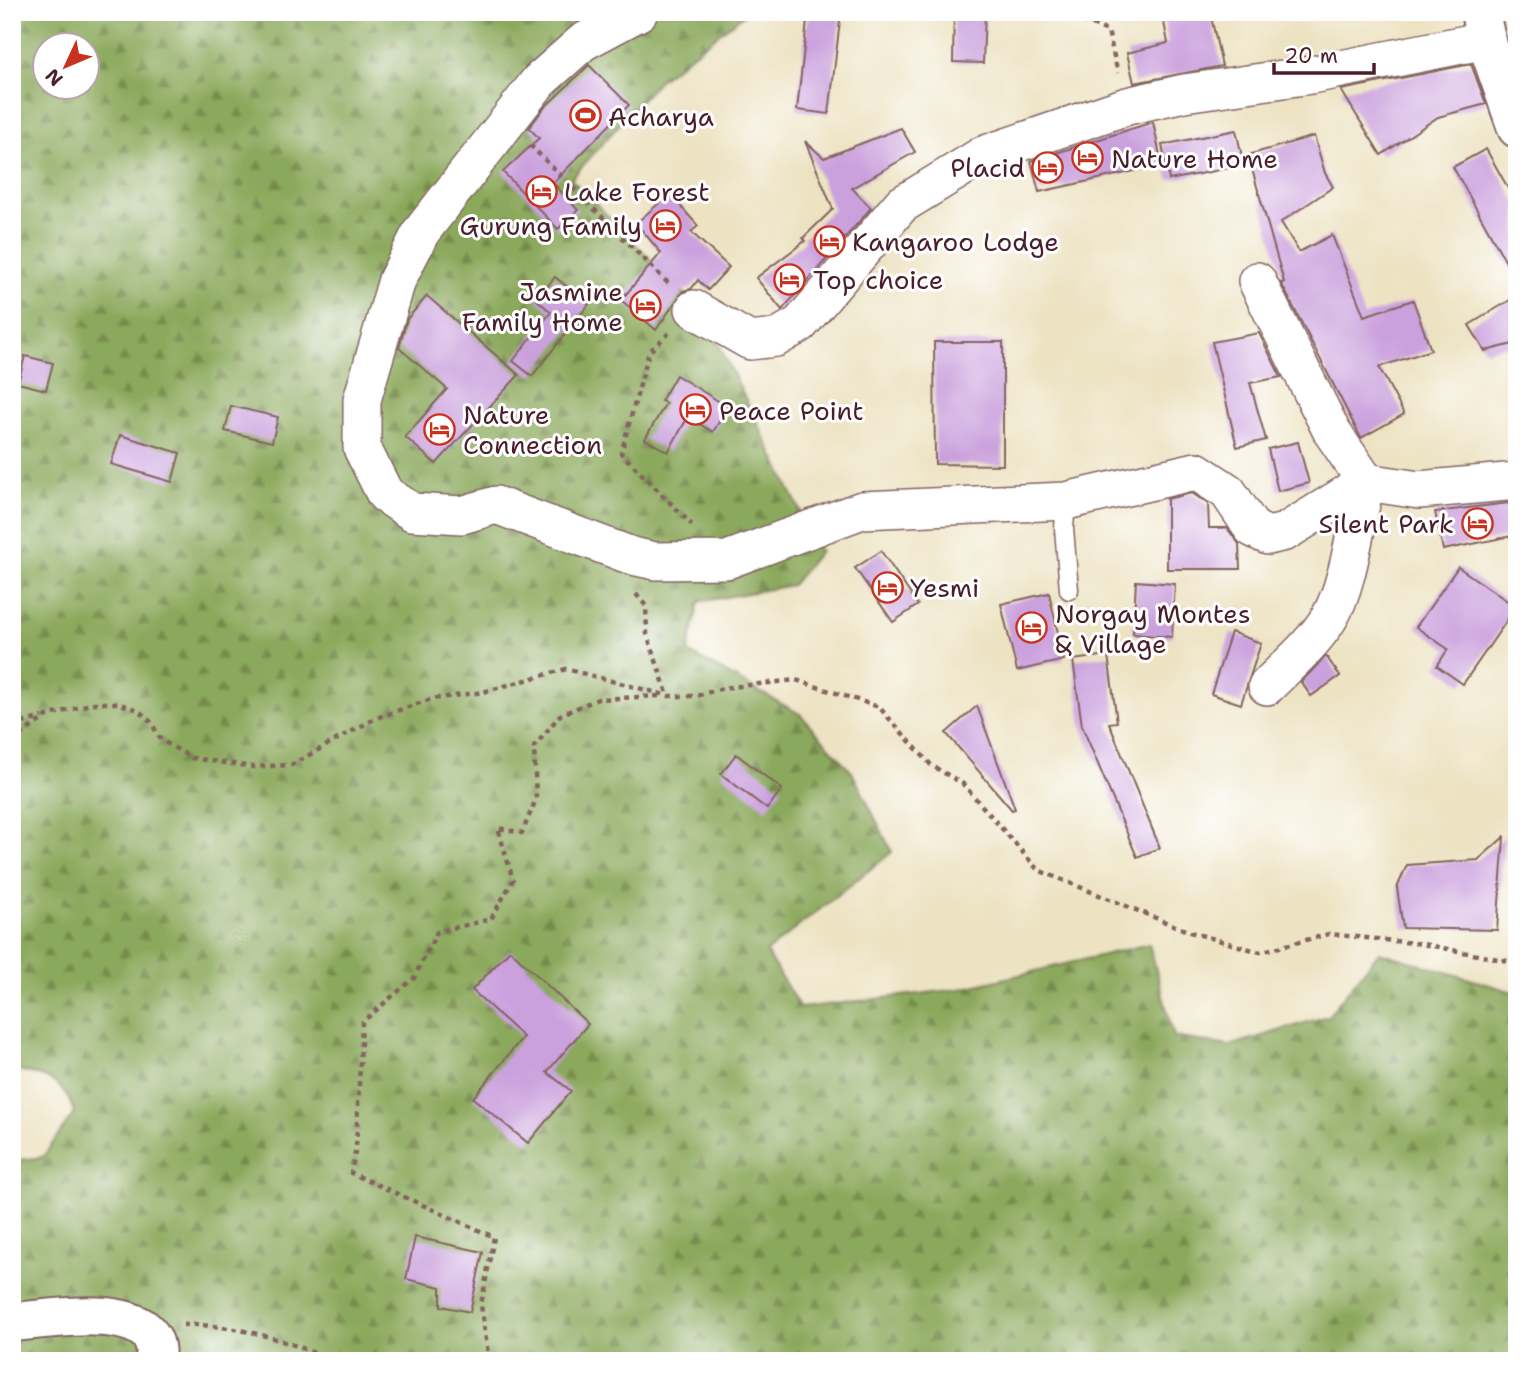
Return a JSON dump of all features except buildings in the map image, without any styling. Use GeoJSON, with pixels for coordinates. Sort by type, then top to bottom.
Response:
{"type":"FeatureCollection","features":[{"type":"Feature","properties":{"kind":"street"},"geometry":{"type":"LineString","coordinates":[[639,12],[583,42],[539,81],[421,232],[397,280],[362,400],[362,448],[385,494],[412,512],[462,515],[496,505],[632,556],[655,561],[727,560],[862,510],[1066,501],[1196,471],[1228,492],[1252,528],[1268,536],[1285,532],[1366,482],[1419,490],[1517,481]]}},
{"type":"Feature","properties":{"kind":"street"},"geometry":{"type":"LineString","coordinates":[[694,309],[750,341],[776,338],[800,324],[901,205],[983,155],[1127,106],[1184,93],[1311,75],[1483,26],[1517,128]]}},
{"type":"Feature","properties":{"kind":"street"},"geometry":{"type":"LineString","coordinates":[[1257,281],[1332,432],[1366,482],[1344,583],[1330,617],[1310,644],[1267,686]]}},
{"type":"Feature","properties":{"kind":"street"},"geometry":{"type":"LineString","coordinates":[[12,1322],[116,1315],[151,1345]]}},
{"type":"Feature","properties":{"kind":"lane"},"geometry":{"type":"LineString","coordinates":[[1066,501],[1064,528],[1069,590]]}},
{"type":"Feature","properties":{"kind":"path"},"geometry":{"type":"LineString","coordinates":[[1079,12],[1082,21],[1108,31],[1127,106]]}},
{"type":"Feature","properties":{"kind":"path"},"geometry":{"type":"LineString","coordinates":[[508,123],[694,309],[649,352],[621,453],[727,560]]}},
{"type":"Feature","properties":{"kind":"path"},"geometry":{"type":"LineString","coordinates":[[632,556],[632,590],[646,606],[647,634],[669,696]]}},
{"type":"Feature","properties":{"kind":"path"},"geometry":{"type":"LineString","coordinates":[[12,726],[94,703],[118,703],[138,710],[151,722],[161,740],[192,758],[253,767],[291,765],[376,718],[432,698],[483,692],[566,669],[669,696]]}},
{"type":"Feature","properties":{"kind":"path"},"geometry":{"type":"LineString","coordinates":[[489,1361],[481,1304],[494,1237],[351,1173],[356,1147],[362,1022],[414,978],[437,932],[491,919],[513,880],[498,828],[522,833],[536,799],[534,747],[559,715],[598,699],[696,696],[723,688],[796,680],[879,707],[932,765],[963,784],[1038,870],[1190,932],[1260,952],[1329,934],[1423,944],[1517,963]]}},
{"type":"Feature","properties":{"kind":"path"},"geometry":{"type":"LineString","coordinates":[[12,741],[47,716]]}},
{"type":"Feature","properties":{"kind":"path"},"geometry":{"type":"LineString","coordinates":[[151,1345],[194,1325],[298,1344],[331,1361]]}},
{"type":"Feature","properties":{"kind":"green space"},"geometry":{"type":"Polygon","coordinates":[[[12,12],[747,12],[658,81],[571,179],[703,312],[820,551],[792,585],[699,602],[688,652],[800,714],[852,772],[892,852],[766,952],[800,1008],[960,989],[1149,944],[1174,1037],[1229,1046],[1328,1016],[1379,952],[1517,993],[1517,1361],[12,1361],[12,1161],[43,1157],[74,1113],[65,1092],[51,1080],[12,1069],[12,12]]]}},
{"type":"Feature","properties":{"kind":"place","name":"Acharya"},"geometry":{"type":"Point","coordinates":[585,116]}},
{"type":"Feature","properties":{"kind":"place","name":"Nature Home"},"geometry":{"type":"Point","coordinates":[1088,158]}},
{"type":"Feature","properties":{"kind":"place","name":"Placid"},"geometry":{"type":"Point","coordinates":[1048,167]}},
{"type":"Feature","properties":{"kind":"place","name":"Lake Forest"},"geometry":{"type":"Point","coordinates":[541,191]}},
{"type":"Feature","properties":{"kind":"place","name":"Gurung Family"},"geometry":{"type":"Point","coordinates":[665,225]}},
{"type":"Feature","properties":{"kind":"place","name":"Kangaroo Lodge"},"geometry":{"type":"Point","coordinates":[829,241]}},
{"type":"Feature","properties":{"kind":"place","name":"Top choice"},"geometry":{"type":"Point","coordinates":[790,279]}},
{"type":"Feature","properties":{"kind":"place","name":"Jasmine Family Home"},"geometry":{"type":"Point","coordinates":[646,306]}},
{"type":"Feature","properties":{"kind":"place","name":"Peace Point"},"geometry":{"type":"Point","coordinates":[696,410]}},
{"type":"Feature","properties":{"kind":"place","name":"Nature Connection"},"geometry":{"type":"Point","coordinates":[440,429]}},
{"type":"Feature","properties":{"kind":"place","name":"Silent Park"},"geometry":{"type":"Point","coordinates":[1477,523]}},
{"type":"Feature","properties":{"kind":"place","name":"Yesmi"},"geometry":{"type":"Point","coordinates":[887,587]}},
{"type":"Feature","properties":{"kind":"place","name":"Norgay Montes & Village"},"geometry":{"type":"Point","coordinates":[1032,628]}}]}
